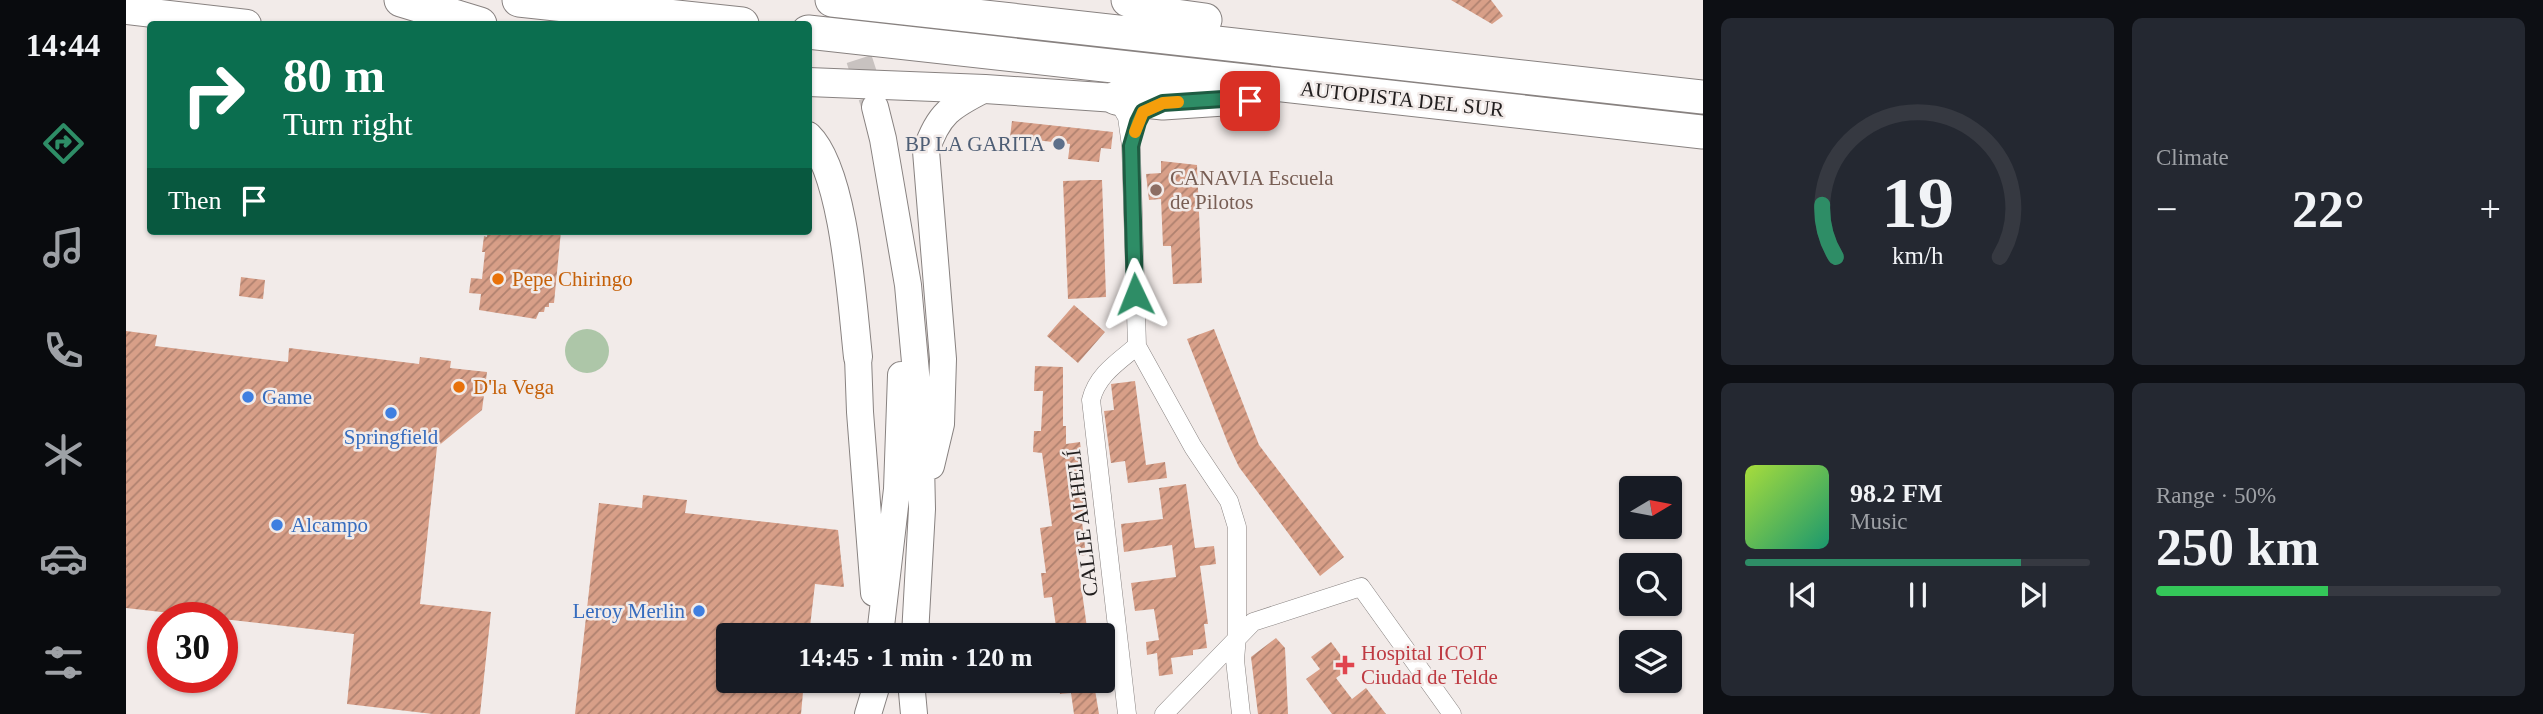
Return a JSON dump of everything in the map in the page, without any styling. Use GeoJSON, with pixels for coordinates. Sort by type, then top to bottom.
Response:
{"type":"FeatureCollection","features":[{"type":"Feature","properties":{"kind":"highway"},"geometry":{"type":"LineString","coordinates":[[401,0],[470,21]]}},
{"type":"Feature","properties":{"kind":"highway"},"geometry":{"type":"LineString","coordinates":[[519,0],[714,21]]}},
{"type":"Feature","properties":{"kind":"highway","name":"AUTOPISTA DEL SUR"},"geometry":{"type":"LineString","coordinates":[[832,0],[1703,97]]}},
{"type":"Feature","properties":{"kind":"highway"},"geometry":{"type":"LineString","coordinates":[[1128,0],[1160,14],[1606,70],[1703,89]]}},
{"type":"Feature","properties":{"kind":"highway","name":"AUTOPISTA DEL SUR"},"geometry":{"type":"LineString","coordinates":[[812,32],[1703,132]]}},
{"type":"Feature","properties":{"kind":"highway"},"geometry":{"type":"LineString","coordinates":[[1116,98],[1163,103],[1223,99],[1596,136],[1703,140]]}},
{"type":"Feature","properties":{"kind":"main road"},"geometry":{"type":"LineString","coordinates":[[126,10],[217,21]]}},
{"type":"Feature","properties":{"kind":"main road"},"geometry":{"type":"LineString","coordinates":[[812,82],[985,89],[1116,98]]}},
{"type":"Feature","properties":{"kind":"main road"},"geometry":{"type":"LineString","coordinates":[[812,140],[834,183],[858,357]]}},
{"type":"Feature","properties":{"kind":"street"},"geometry":{"type":"LineString","coordinates":[[126,25],[147,25]]}},
{"type":"Feature","properties":{"kind":"street"},"geometry":{"type":"LineString","coordinates":[[922,509],[941,424],[943,359],[926,151],[934,129],[948,109],[985,89]]}},
{"type":"Feature","properties":{"kind":"street"},"geometry":{"type":"LineString","coordinates":[[1116,98],[1127,117],[1131,146],[1137,346],[1193,447],[1229,501],[1237,527],[1235,660],[1241,714]]}},
{"type":"Feature","properties":{"kind":"street"},"geometry":{"type":"LineString","coordinates":[[1131,146],[1143,112],[1163,103]]}},
{"type":"Feature","properties":{"kind":"street"},"geometry":{"type":"LineString","coordinates":[[875,107],[908,285],[920,417],[922,509],[916,623]]}},
{"type":"Feature","properties":{"kind":"street"},"geometry":{"type":"LineString","coordinates":[[880,623],[897,489],[902,401],[900,291],[892,202]]}},
{"type":"Feature","properties":{"kind":"street","name":"CALLE ALHELÍ"},"geometry":{"type":"LineString","coordinates":[[1127,714],[1091,400],[1095,386],[1102,376],[1137,346]]}},
{"type":"Feature","properties":{"kind":"street"},"geometry":{"type":"LineString","coordinates":[[858,357],[870,547],[878,623]]}},
{"type":"Feature","properties":{"kind":"street"},"geometry":{"type":"LineString","coordinates":[[1164,714],[1253,622],[1362,587],[1452,714]]}},
{"type":"Feature","properties":{"kind":"street"},"geometry":{"type":"LineString","coordinates":[[867,714],[874,693]]}},
{"type":"Feature","properties":{"kind":"street"},"geometry":{"type":"LineString","coordinates":[[912,693],[914,714]]}},
{"type":"Feature","properties":{"kind":"green space"},"geometry":{"type":"Polygon","coordinates":[[[587,329],[602,336],[609,351],[602,366],[587,373],[572,366],[565,351],[572,336],[587,329]]]}},
{"type":"Feature","properties":{"kind":"building"},"geometry":{"type":"Polygon","coordinates":[[[1451,0],[1491,0],[1503,16],[1492,24],[1451,0]]]}},
{"type":"Feature","properties":{"kind":"building"},"geometry":{"type":"Polygon","coordinates":[[[1012,121],[1113,132],[1111,149],[1101,148],[1099,162],[1068,159],[1070,144],[1010,137],[1012,121]]]}},
{"type":"Feature","properties":{"kind":"building"},"geometry":{"type":"Polygon","coordinates":[[[1161,161],[1197,165],[1202,283],[1173,284],[1171,246],[1163,246],[1161,199],[1149,200],[1146,174],[1161,173],[1161,161]]]}},
{"type":"Feature","properties":{"kind":"building"},"geometry":{"type":"Polygon","coordinates":[[[1102,180],[1106,297],[1068,299],[1063,181],[1102,180]]]}},
{"type":"Feature","properties":{"kind":"building"},"geometry":{"type":"Polygon","coordinates":[[[561,235],[554,303],[549,303],[549,307],[545,307],[544,312],[539,312],[536,319],[479,310],[481,294],[469,293],[471,278],[482,279],[485,252],[482,252],[484,236],[561,235]]]}},
{"type":"Feature","properties":{"kind":"building"},"geometry":{"type":"Polygon","coordinates":[[[241,277],[265,280],[263,299],[239,296],[241,277]]]}},
{"type":"Feature","properties":{"kind":"building"},"geometry":{"type":"Polygon","coordinates":[[[1074,305],[1105,332],[1078,363],[1047,336],[1074,305]]]}},
{"type":"Feature","properties":{"kind":"building"},"geometry":{"type":"Polygon","coordinates":[[[1214,329],[1259,445],[1344,557],[1320,576],[1239,467],[1229,446],[1187,339],[1214,329]]]}},
{"type":"Feature","properties":{"kind":"building","name":"Alcampo"},"geometry":{"type":"Polygon","coordinates":[[[126,331],[157,335],[155,346],[288,362],[289,348],[419,364],[420,357],[451,361],[450,368],[487,372],[482,410],[437,447],[420,604],[491,612],[480,714],[433,714],[347,704],[354,634],[238,621],[238,602],[147,602],[147,610],[126,608],[126,331]]]}},
{"type":"Feature","properties":{"kind":"building"},"geometry":{"type":"Polygon","coordinates":[[[1035,366],[1063,367],[1063,426],[1066,426],[1066,444],[1080,442],[1089,512],[1081,513],[1086,555],[1077,556],[1086,623],[1055,623],[1052,597],[1044,598],[1041,573],[1046,573],[1040,528],[1052,526],[1042,453],[1033,452],[1034,431],[1041,431],[1043,391],[1034,391],[1035,366]]]}},
{"type":"Feature","properties":{"kind":"building"},"geometry":{"type":"Polygon","coordinates":[[[1135,381],[1146,465],[1165,462],[1167,478],[1128,483],[1125,461],[1111,463],[1104,411],[1114,410],[1111,384],[1135,381]]]}},
{"type":"Feature","properties":{"kind":"building"},"geometry":{"type":"Polygon","coordinates":[[[1186,484],[1195,548],[1214,546],[1216,564],[1200,566],[1208,624],[1204,624],[1207,648],[1193,650],[1193,655],[1171,658],[1173,674],[1159,676],[1157,653],[1147,655],[1146,642],[1159,640],[1154,609],[1135,611],[1131,583],[1176,577],[1172,545],[1124,552],[1121,524],[1163,519],[1159,488],[1186,484]]]}},
{"type":"Feature","properties":{"kind":"building","name":"Leroy Merlin"},"geometry":{"type":"Polygon","coordinates":[[[643,495],[687,500],[685,513],[838,530],[844,587],[815,584],[810,623],[716,623],[716,693],[803,693],[801,714],[575,714],[599,503],[642,508],[643,495]]]}},
{"type":"Feature","properties":{"kind":"building"},"geometry":{"type":"Polygon","coordinates":[[[1276,638],[1285,648],[1288,714],[1258,714],[1251,657],[1276,638]]]}},
{"type":"Feature","properties":{"kind":"building"},"geometry":{"type":"Polygon","coordinates":[[[1331,642],[1350,668],[1336,678],[1352,699],[1366,688],[1386,714],[1332,714],[1306,679],[1320,669],[1311,657],[1331,642]]]}},
{"type":"Feature","properties":{"kind":"building"},"geometry":{"type":"Polygon","coordinates":[[[1071,693],[1096,693],[1099,714],[1074,714],[1071,693]]]}},
{"type":"Feature","properties":{"kind":"tunnel"},"geometry":{"type":"LineString","coordinates":[[847,22],[874,105]]}},
{"type":"Feature","properties":{"kind":"slow traffic"},"geometry":{"type":"LineString","coordinates":[[1135,132],[1143,112],[1163,103],[1178,102]]}},
{"type":"Feature","properties":{"kind":"place","name":"BP LA GARITA"},"geometry":{"type":"Point","coordinates":[1059,144]}},
{"type":"Feature","properties":{"kind":"place","name":"CANAVIA Escuela de Pilotos"},"geometry":{"type":"Point","coordinates":[1156,190]}},
{"type":"Feature","properties":{"kind":"place","name":"Pepe Chiringo"},"geometry":{"type":"Point","coordinates":[498,279]}},
{"type":"Feature","properties":{"kind":"place","name":"D'la Vega"},"geometry":{"type":"Point","coordinates":[459,387]}},
{"type":"Feature","properties":{"kind":"place","name":"Game"},"geometry":{"type":"Point","coordinates":[248,397]}},
{"type":"Feature","properties":{"kind":"place","name":"Springfield"},"geometry":{"type":"Point","coordinates":[391,413]}},
{"type":"Feature","properties":{"kind":"place","name":"Alcampo"},"geometry":{"type":"Point","coordinates":[277,525]}},
{"type":"Feature","properties":{"kind":"place","name":"Leroy Merlin"},"geometry":{"type":"Point","coordinates":[699,611]}},
{"type":"Feature","properties":{"kind":"place","name":"Hospital ICOT Ciudad de Telde"},"geometry":{"type":"Point","coordinates":[1345,665]}},
{"type":"Feature","properties":{"kind":"route"},"geometry":{"type":"LineString","coordinates":[[1135,294],[1131,146],[1143,112],[1163,103],[1223,99],[1250,101]]}}]}
